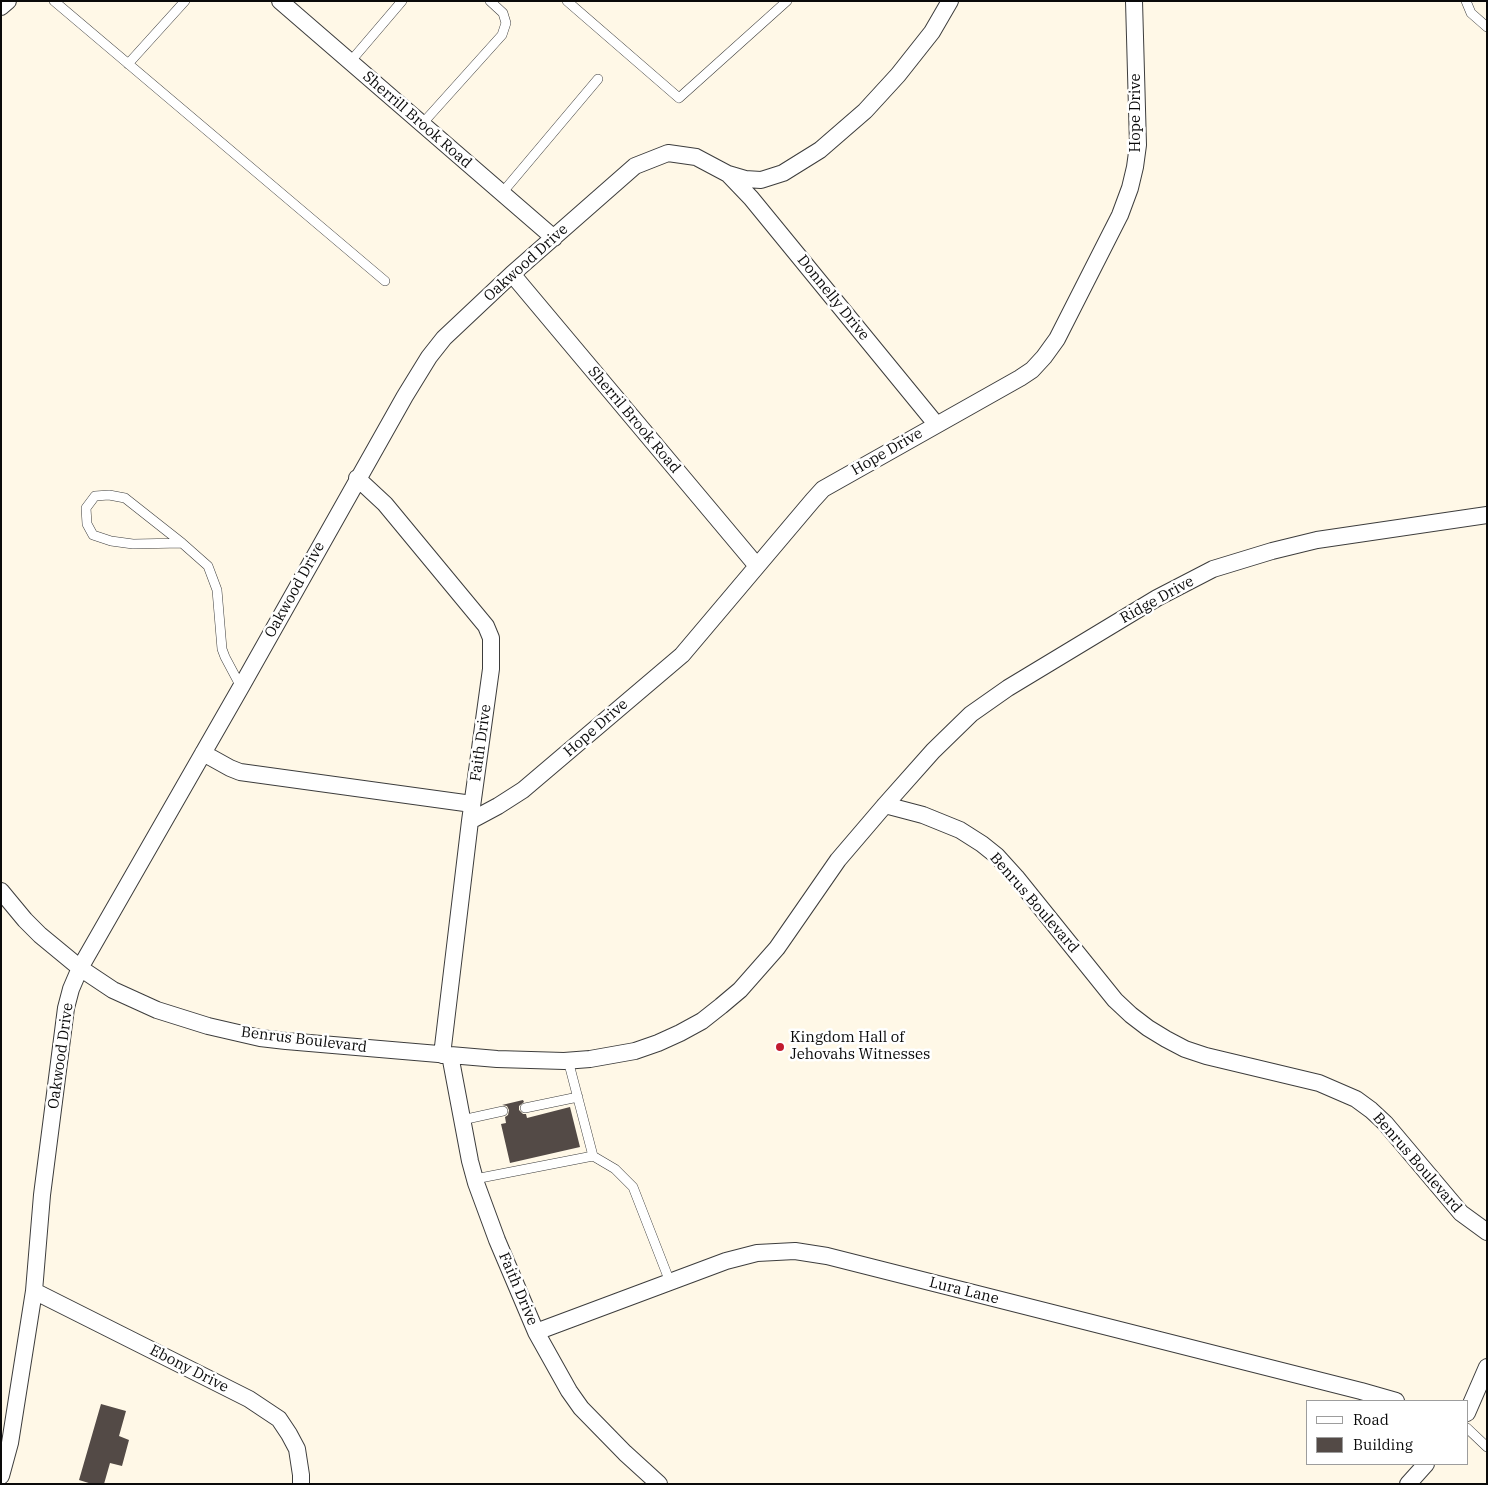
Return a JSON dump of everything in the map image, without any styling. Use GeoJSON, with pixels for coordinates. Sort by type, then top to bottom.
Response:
{"type":"FeatureCollection","features":[{"type":"Feature","properties":{"kind":"street"},"geometry":{"type":"LineString","coordinates":[[1,7],[8,1]]}},
{"type":"Feature","properties":{"kind":"street","name":"Sherrill Brook Road"},"geometry":{"type":"LineString","coordinates":[[280,1],[554,238]]}},
{"type":"Feature","properties":{"kind":"street","name":"Oakwood Drive"},"geometry":{"type":"LineString","coordinates":[[1,1476],[10,1443],[34,1291],[42,1195],[66,1008],[71,989],[80,968],[358,478],[405,396],[430,357],[444,338],[512,274],[635,166],[668,153],[696,157],[728,174],[745,179],[761,180],[783,173],[820,150],[865,112],[898,75],[932,32],[950,1]]}},
{"type":"Feature","properties":{"kind":"street","name":"Hope Drive"},"geometry":{"type":"LineString","coordinates":[[470,820],[524,790],[682,655],[823,489],[1020,378],[1032,370],[1044,357],[1057,339],[1120,215],[1130,188],[1138,145],[1134,1]]}},
{"type":"Feature","properties":{"kind":"street","name":"Donnelly Drive"},"geometry":{"type":"LineString","coordinates":[[728,174],[751,198],[936,424]]}},
{"type":"Feature","properties":{"kind":"street","name":"Sherril Brook Road"},"geometry":{"type":"LineString","coordinates":[[512,274],[757,566]]}},
{"type":"Feature","properties":{"kind":"street","name":"Faith Drive"},"geometry":{"type":"LineString","coordinates":[[358,478],[385,504],[486,626],[491,638],[491,669],[470,820],[446,1055],[470,1161],[497,1240],[536,1332],[569,1391],[581,1408],[625,1453],[659,1484]]}},
{"type":"Feature","properties":{"kind":"street","name":"Ridge Drive"},"geometry":{"type":"LineString","coordinates":[[885,805],[933,752],[971,714],[1008,688],[1157,598],[1213,570],[1272,551],[1317,540],[1487,516]]}},
{"type":"Feature","properties":{"kind":"street"},"geometry":{"type":"LineString","coordinates":[[203,753],[240,772],[472,804]]}},
{"type":"Feature","properties":{"kind":"street","name":"Benrus Boulevard"},"geometry":{"type":"LineString","coordinates":[[1,891],[40,935],[80,968],[113,990],[157,1010],[208,1026],[277,1040],[497,1059],[568,1060],[611,1056],[635,1051],[680,1033],[702,1021],[740,990],[777,948],[838,860],[885,805],[923,815],[960,830],[982,844],[1016,877],[1115,1000],[1148,1028],[1179,1046],[1206,1056],[1319,1083],[1356,1098],[1385,1123],[1460,1213],[1487,1232]]}},
{"type":"Feature","properties":{"kind":"street","name":"Lura Lane"},"geometry":{"type":"LineString","coordinates":[[536,1332],[726,1261],[757,1253],[795,1251],[827,1256],[1392,1400]]}},
{"type":"Feature","properties":{"kind":"street","name":"Ebony Drive"},"geometry":{"type":"LineString","coordinates":[[34,1291],[249,1399],[279,1419],[297,1449],[301,1484]]}},
{"type":"Feature","properties":{"kind":"street"},"geometry":{"type":"LineString","coordinates":[[1468,1412],[1487,1367]]}},
{"type":"Feature","properties":{"kind":"street"},"geometry":{"type":"LineString","coordinates":[[1408,1484],[1425,1465]]}},
{"type":"Feature","properties":{"kind":"lane"},"geometry":{"type":"LineString","coordinates":[[54,1],[385,281]]}},
{"type":"Feature","properties":{"kind":"lane"},"geometry":{"type":"LineString","coordinates":[[128,64],[185,1]]}},
{"type":"Feature","properties":{"kind":"lane"},"geometry":{"type":"LineString","coordinates":[[350,62],[402,1]]}},
{"type":"Feature","properties":{"kind":"lane"},"geometry":{"type":"LineString","coordinates":[[422,124],[502,35],[506,23],[503,13],[490,1]]}},
{"type":"Feature","properties":{"kind":"lane"},"geometry":{"type":"LineString","coordinates":[[567,1],[679,98],[787,1]]}},
{"type":"Feature","properties":{"kind":"lane"},"geometry":{"type":"LineString","coordinates":[[1466,1],[1470,13],[1487,27]]}},
{"type":"Feature","properties":{"kind":"lane"},"geometry":{"type":"LineString","coordinates":[[502,193],[598,79]]}},
{"type":"Feature","properties":{"kind":"lane"},"geometry":{"type":"LineString","coordinates":[[182,543],[133,544],[111,541],[93,535],[87,524],[86,508],[95,496],[109,495],[125,498],[182,543],[208,566],[217,590],[222,649],[241,687]]}},
{"type":"Feature","properties":{"kind":"lane"},"geometry":{"type":"LineString","coordinates":[[568,1060],[592,1156]]}},
{"type":"Feature","properties":{"kind":"lane"},"geometry":{"type":"LineString","coordinates":[[525,1108],[578,1097]]}},
{"type":"Feature","properties":{"kind":"lane"},"geometry":{"type":"LineString","coordinates":[[462,1120],[504,1111]]}},
{"type":"Feature","properties":{"kind":"lane"},"geometry":{"type":"LineString","coordinates":[[476,1179],[592,1156],[615,1169],[633,1187],[670,1282]]}},
{"type":"Feature","properties":{"kind":"lane"},"geometry":{"type":"LineString","coordinates":[[1468,1429],[1487,1447]]}},
{"type":"Feature","properties":{"kind":"building"},"geometry":{"type":"Polygon","coordinates":[[[523,1100],[524,1102],[519,1106],[519,1110],[526,1114],[527,1118],[570,1107],[580,1147],[510,1163],[501,1124],[506,1123],[505,1117],[508,1115],[509,1110],[507,1106],[502,1105],[523,1100]]]}},
{"type":"Feature","properties":{"kind":"building"},"geometry":{"type":"Polygon","coordinates":[[[101,1404],[126,1411],[119,1436],[129,1440],[122,1466],[110,1463],[104,1484],[92,1484],[79,1480],[101,1404]]]}},
{"type":"Feature","properties":{"kind":"place","name":"Kingdom Hall of Jehovahs Witnesses"},"geometry":{"type":"Point","coordinates":[780,1047]}}]}
